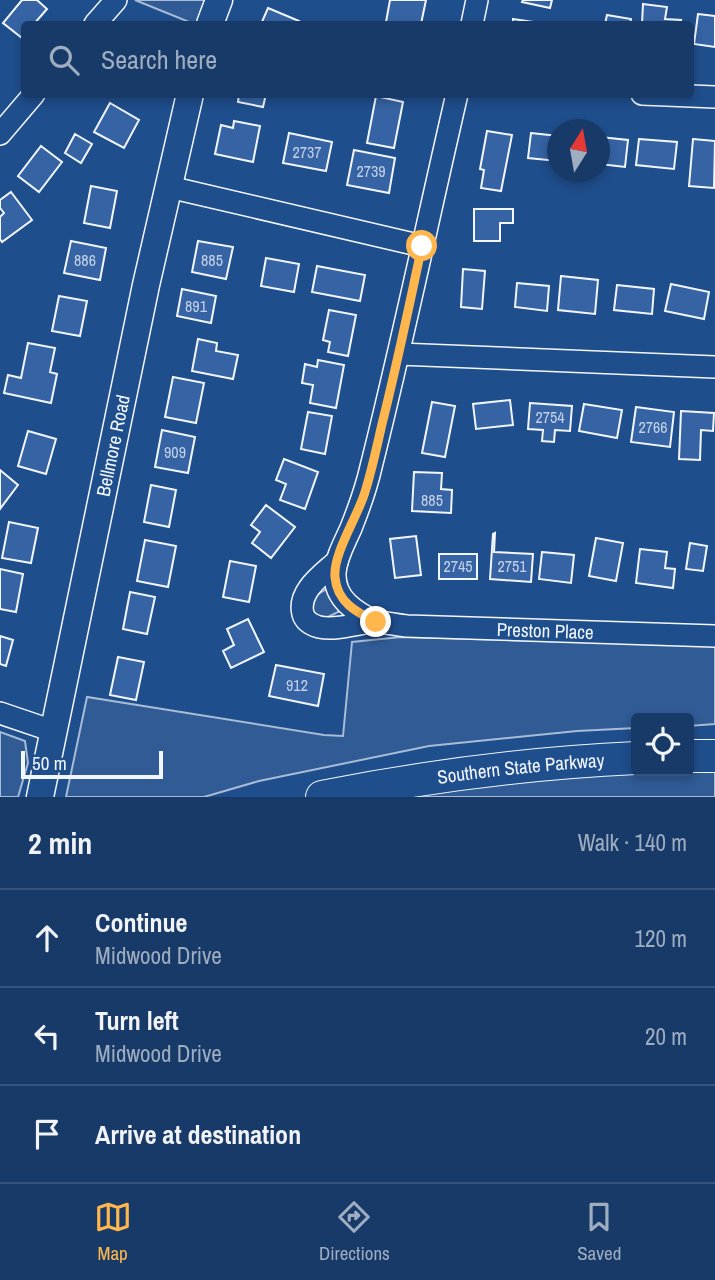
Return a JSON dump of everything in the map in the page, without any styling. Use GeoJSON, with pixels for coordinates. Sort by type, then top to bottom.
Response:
{"type":"FeatureCollection","features":[{"type":"Feature","properties":{"kind":"highway"},"geometry":{"type":"LineString","coordinates":[[694,756],[715,756]]}},
{"type":"Feature","properties":{"kind":"highway","name":"Southern State Parkway"},"geometry":{"type":"LineString","coordinates":[[322,797],[445,775],[569,761],[631,758]]}},
{"type":"Feature","properties":{"kind":"main road"},"geometry":{"type":"LineString","coordinates":[[211,21],[219,0]]}},
{"type":"Feature","properties":{"kind":"main road","name":"Bellmore Road"},"geometry":{"type":"LineString","coordinates":[[40,797],[146,285],[189,98]]}},
{"type":"Feature","properties":{"kind":"street"},"geometry":{"type":"LineString","coordinates":[[98,21],[116,0]]}},
{"type":"Feature","properties":{"kind":"street"},"geometry":{"type":"LineString","coordinates":[[473,21],[477,0]]}},
{"type":"Feature","properties":{"kind":"street"},"geometry":{"type":"LineString","coordinates":[[694,96],[715,97]]}},
{"type":"Feature","properties":{"kind":"street"},"geometry":{"type":"LineString","coordinates":[[0,134],[31,98]]}},
{"type":"Feature","properties":{"kind":"street"},"geometry":{"type":"LineString","coordinates":[[376,622],[345,603],[337,588],[335,574],[337,561],[365,492],[456,98]]}},
{"type":"Feature","properties":{"kind":"street"},"geometry":{"type":"LineString","coordinates":[[169,187],[422,246]]}},
{"type":"Feature","properties":{"kind":"street"},"geometry":{"type":"LineString","coordinates":[[399,354],[715,367]]}},
{"type":"Feature","properties":{"kind":"street"},"geometry":{"type":"LineString","coordinates":[[337,561],[306,593],[302,603],[306,620],[319,627],[329,628],[376,622]]}},
{"type":"Feature","properties":{"kind":"street","name":"Preston Place"},"geometry":{"type":"LineString","coordinates":[[376,622],[407,626],[715,636]]}},
{"type":"Feature","properties":{"kind":"street"},"geometry":{"type":"LineString","coordinates":[[0,713],[53,731]]}},
{"type":"Feature","properties":{"kind":"shaded area"},"geometry":{"type":"Polygon","coordinates":[[[135,0],[207,0],[200,21],[187,21],[135,0]]]}},
{"type":"Feature","properties":{"kind":"shaded area"},"geometry":{"type":"Polygon","coordinates":[[[330,587],[342,610],[326,618],[313,615],[310,603],[315,596],[330,587]]]}},
{"type":"Feature","properties":{"kind":"shaded area"},"geometry":{"type":"Polygon","coordinates":[[[401,637],[715,646],[715,724],[694,726],[694,713],[631,713],[631,728],[429,746],[259,781],[204,797],[66,797],[87,697],[343,736],[352,642],[401,637]]]}},
{"type":"Feature","properties":{"kind":"shaded area"},"geometry":{"type":"Polygon","coordinates":[[[0,732],[25,741],[28,763],[18,797],[0,797],[0,732]]]}},
{"type":"Feature","properties":{"kind":"shaded area"},"geometry":{"type":"Polygon","coordinates":[[[715,768],[715,797],[403,797],[631,772],[631,776],[694,776],[694,769],[715,768]]]}},
{"type":"Feature","properties":{"kind":"building"},"geometry":{"type":"Polygon","coordinates":[[[22,0],[37,0],[47,9],[37,21],[21,21],[21,37],[3,23],[22,0]]]}},
{"type":"Feature","properties":{"kind":"building"},"geometry":{"type":"Polygon","coordinates":[[[390,0],[426,0],[422,21],[386,21],[390,0]]]}},
{"type":"Feature","properties":{"kind":"building"},"geometry":{"type":"Polygon","coordinates":[[[552,0],[550,8],[522,2],[552,0]]]}},
{"type":"Feature","properties":{"kind":"building"},"geometry":{"type":"Polygon","coordinates":[[[643,4],[667,7],[665,19],[681,20],[681,21],[642,21],[643,4]]]}},
{"type":"Feature","properties":{"kind":"building"},"geometry":{"type":"Polygon","coordinates":[[[268,8],[299,21],[262,21],[268,8]]]}},
{"type":"Feature","properties":{"kind":"building"},"geometry":{"type":"Polygon","coordinates":[[[698,14],[715,16],[715,47],[694,44],[698,14]]]}},
{"type":"Feature","properties":{"kind":"building"},"geometry":{"type":"Polygon","coordinates":[[[607,15],[631,19],[631,21],[606,21],[607,15]]]}},
{"type":"Feature","properties":{"kind":"building"},"geometry":{"type":"Polygon","coordinates":[[[238,98],[265,98],[263,107],[238,102],[238,98]]]}},
{"type":"Feature","properties":{"kind":"building"},"geometry":{"type":"Polygon","coordinates":[[[376,98],[403,102],[394,148],[367,143],[376,98]]]}},
{"type":"Feature","properties":{"kind":"building"},"geometry":{"type":"Polygon","coordinates":[[[110,103],[139,120],[124,148],[94,132],[110,103]]]}},
{"type":"Feature","properties":{"kind":"building"},"geometry":{"type":"Polygon","coordinates":[[[234,121],[260,126],[253,162],[215,154],[221,125],[233,128],[234,121]]]}},
{"type":"Feature","properties":{"kind":"building"},"geometry":{"type":"Polygon","coordinates":[[[487,131],[512,135],[501,191],[481,188],[484,170],[480,169],[487,131]]]}},
{"type":"Feature","properties":{"kind":"building"},"geometry":{"type":"Polygon","coordinates":[[[289,133],[332,142],[326,171],[283,163],[289,133]]]}},
{"type":"Feature","properties":{"kind":"building"},"geometry":{"type":"Polygon","coordinates":[[[531,133],[547,135],[547,160],[528,158],[531,133]]]}},
{"type":"Feature","properties":{"kind":"building"},"geometry":{"type":"Polygon","coordinates":[[[75,134],[92,144],[81,163],[65,153],[75,134]]]}},
{"type":"Feature","properties":{"kind":"building"},"geometry":{"type":"Polygon","coordinates":[[[610,138],[628,140],[625,167],[610,165],[610,138]]]}},
{"type":"Feature","properties":{"kind":"building"},"geometry":{"type":"Polygon","coordinates":[[[639,139],[677,142],[674,169],[636,165],[639,139]]]}},
{"type":"Feature","properties":{"kind":"building"},"geometry":{"type":"Polygon","coordinates":[[[693,139],[715,141],[714,188],[689,186],[693,139]]]}},
{"type":"Feature","properties":{"kind":"building"},"geometry":{"type":"Polygon","coordinates":[[[41,146],[62,162],[39,192],[18,176],[41,146]]]}},
{"type":"Feature","properties":{"kind":"building"},"geometry":{"type":"Polygon","coordinates":[[[354,150],[395,158],[389,193],[347,185],[354,150]]]}},
{"type":"Feature","properties":{"kind":"building"},"geometry":{"type":"Polygon","coordinates":[[[91,186],[117,191],[110,228],[84,223],[91,186]]]}},
{"type":"Feature","properties":{"kind":"building"},"geometry":{"type":"Polygon","coordinates":[[[11,192],[32,220],[2,242],[0,217],[4,213],[0,208],[0,200],[11,192]]]}},
{"type":"Feature","properties":{"kind":"building"},"geometry":{"type":"Polygon","coordinates":[[[474,209],[513,209],[513,223],[500,223],[500,241],[474,241],[474,209]]]}},
{"type":"Feature","properties":{"kind":"building"},"geometry":{"type":"Polygon","coordinates":[[[71,241],[106,248],[100,280],[64,273],[71,241]]]}},
{"type":"Feature","properties":{"kind":"building"},"geometry":{"type":"Polygon","coordinates":[[[198,241],[233,247],[226,279],[192,272],[198,241]]]}},
{"type":"Feature","properties":{"kind":"building"},"geometry":{"type":"Polygon","coordinates":[[[266,258],[299,264],[294,292],[261,286],[266,258]]]}},
{"type":"Feature","properties":{"kind":"building"},"geometry":{"type":"Polygon","coordinates":[[[317,266],[365,275],[360,301],[312,292],[317,266]]]}},
{"type":"Feature","properties":{"kind":"building"},"geometry":{"type":"Polygon","coordinates":[[[463,269],[485,271],[482,309],[461,307],[463,269]]]}},
{"type":"Feature","properties":{"kind":"building"},"geometry":{"type":"Polygon","coordinates":[[[561,276],[598,280],[595,314],[558,310],[561,276]]]}},
{"type":"Feature","properties":{"kind":"building"},"geometry":{"type":"Polygon","coordinates":[[[517,283],[549,286],[547,311],[515,307],[517,283]]]}},
{"type":"Feature","properties":{"kind":"building"},"geometry":{"type":"Polygon","coordinates":[[[671,284],[709,292],[704,319],[665,311],[671,284]]]}},
{"type":"Feature","properties":{"kind":"building"},"geometry":{"type":"Polygon","coordinates":[[[617,285],[654,289],[652,314],[614,310],[617,285]]]}},
{"type":"Feature","properties":{"kind":"building"},"geometry":{"type":"Polygon","coordinates":[[[182,289],[216,296],[211,323],[177,316],[182,289]]]}},
{"type":"Feature","properties":{"kind":"building"},"geometry":{"type":"Polygon","coordinates":[[[59,296],[87,301],[80,336],[52,331],[59,296]]]}},
{"type":"Feature","properties":{"kind":"building"},"geometry":{"type":"Polygon","coordinates":[[[329,310],[356,315],[348,356],[328,352],[330,342],[323,340],[329,310]]]}},
{"type":"Feature","properties":{"kind":"building"},"geometry":{"type":"Polygon","coordinates":[[[198,339],[217,343],[216,351],[238,355],[233,379],[192,371],[198,339]]]}},
{"type":"Feature","properties":{"kind":"building"},"geometry":{"type":"Polygon","coordinates":[[[28,343],[55,348],[50,372],[57,374],[51,403],[4,393],[8,375],[21,378],[28,343]]]}},
{"type":"Feature","properties":{"kind":"building"},"geometry":{"type":"Polygon","coordinates":[[[318,360],[344,365],[336,408],[310,403],[313,385],[302,383],[305,364],[317,367],[318,360]]]}},
{"type":"Feature","properties":{"kind":"building"},"geometry":{"type":"Polygon","coordinates":[[[173,377],[204,383],[196,423],[165,417],[173,377]]]}},
{"type":"Feature","properties":{"kind":"building"},"geometry":{"type":"Polygon","coordinates":[[[510,400],[513,425],[476,429],[473,404],[510,400]]]}},
{"type":"Feature","properties":{"kind":"building"},"geometry":{"type":"Polygon","coordinates":[[[432,402],[455,406],[445,457],[422,453],[432,402]]]}},
{"type":"Feature","properties":{"kind":"building"},"geometry":{"type":"Polygon","coordinates":[[[530,403],[572,406],[570,431],[555,430],[554,442],[542,441],[543,430],[528,429],[530,403]]]}},
{"type":"Feature","properties":{"kind":"building"},"geometry":{"type":"Polygon","coordinates":[[[584,404],[622,410],[617,438],[579,431],[584,404]]]}},
{"type":"Feature","properties":{"kind":"building"},"geometry":{"type":"Polygon","coordinates":[[[636,407],[674,412],[670,447],[631,442],[636,407]]]}},
{"type":"Feature","properties":{"kind":"building"},"geometry":{"type":"Polygon","coordinates":[[[681,411],[714,413],[713,431],[701,430],[700,460],[679,459],[681,411]]]}},
{"type":"Feature","properties":{"kind":"building"},"geometry":{"type":"Polygon","coordinates":[[[308,412],[332,416],[325,454],[301,449],[308,412]]]}},
{"type":"Feature","properties":{"kind":"building"},"geometry":{"type":"Polygon","coordinates":[[[162,430],[195,437],[188,473],[155,467],[162,430]]]}},
{"type":"Feature","properties":{"kind":"building"},"geometry":{"type":"Polygon","coordinates":[[[28,431],[56,439],[46,474],[18,466],[28,431]]]}},
{"type":"Feature","properties":{"kind":"building"},"geometry":{"type":"Polygon","coordinates":[[[284,459],[318,472],[305,509],[280,500],[286,484],[276,480],[284,459]]]}},
{"type":"Feature","properties":{"kind":"building"},"geometry":{"type":"Polygon","coordinates":[[[0,470],[18,485],[0,509],[0,470]]]}},
{"type":"Feature","properties":{"kind":"building"},"geometry":{"type":"Polygon","coordinates":[[[414,472],[442,473],[441,489],[452,490],[451,513],[412,511],[414,472]]]}},
{"type":"Feature","properties":{"kind":"building"},"geometry":{"type":"Polygon","coordinates":[[[151,485],[176,490],[169,527],[144,522],[151,485]]]}},
{"type":"Feature","properties":{"kind":"building"},"geometry":{"type":"Polygon","coordinates":[[[266,505],[295,527],[271,558],[252,543],[260,532],[251,525],[266,505]]]}},
{"type":"Feature","properties":{"kind":"building"},"geometry":{"type":"Polygon","coordinates":[[[9,522],[38,528],[31,563],[2,558],[9,522]]]}},
{"type":"Feature","properties":{"kind":"building"},"geometry":{"type":"Polygon","coordinates":[[[495,533],[494,552],[533,554],[531,582],[490,579],[495,533]]]}},
{"type":"Feature","properties":{"kind":"building"},"geometry":{"type":"Polygon","coordinates":[[[416,536],[421,575],[395,578],[390,539],[416,536]]]}},
{"type":"Feature","properties":{"kind":"building"},"geometry":{"type":"Polygon","coordinates":[[[596,538],[623,543],[616,581],[589,576],[596,538]]]}},
{"type":"Feature","properties":{"kind":"building"},"geometry":{"type":"Polygon","coordinates":[[[145,540],[176,546],[168,587],[137,581],[145,540]]]}},
{"type":"Feature","properties":{"kind":"building"},"geometry":{"type":"Polygon","coordinates":[[[690,543],[707,546],[703,571],[686,569],[690,543]]]}},
{"type":"Feature","properties":{"kind":"building"},"geometry":{"type":"Polygon","coordinates":[[[640,549],[667,552],[665,568],[675,569],[673,588],[636,583],[640,549]]]}},
{"type":"Feature","properties":{"kind":"building"},"geometry":{"type":"Polygon","coordinates":[[[542,552],[574,555],[571,583],[539,579],[542,552]]]}},
{"type":"Feature","properties":{"kind":"building"},"geometry":{"type":"Polygon","coordinates":[[[439,554],[477,554],[477,579],[439,579],[439,554]]]}},
{"type":"Feature","properties":{"kind":"building"},"geometry":{"type":"Polygon","coordinates":[[[230,561],[256,566],[249,602],[223,597],[230,561]]]}},
{"type":"Feature","properties":{"kind":"building"},"geometry":{"type":"Polygon","coordinates":[[[0,569],[23,574],[16,612],[0,609],[0,569]]]}},
{"type":"Feature","properties":{"kind":"building"},"geometry":{"type":"Polygon","coordinates":[[[130,592],[155,597],[147,634],[123,629],[130,592]]]}},
{"type":"Feature","properties":{"kind":"building"},"geometry":{"type":"Polygon","coordinates":[[[248,619],[264,652],[231,668],[223,651],[234,645],[227,629],[248,619]]]}},
{"type":"Feature","properties":{"kind":"building"},"geometry":{"type":"Polygon","coordinates":[[[0,636],[13,640],[6,666],[0,664],[0,636]]]}},
{"type":"Feature","properties":{"kind":"building"},"geometry":{"type":"Polygon","coordinates":[[[118,657],[144,662],[136,700],[110,695],[118,657]]]}},
{"type":"Feature","properties":{"kind":"building"},"geometry":{"type":"Polygon","coordinates":[[[276,665],[324,674],[318,706],[269,696],[276,665]]]}},
{"type":"Feature","properties":{"kind":"route"},"geometry":{"type":"LineString","coordinates":[[376,622],[345,603],[337,588],[335,574],[337,561],[365,492],[422,246]]}}]}
